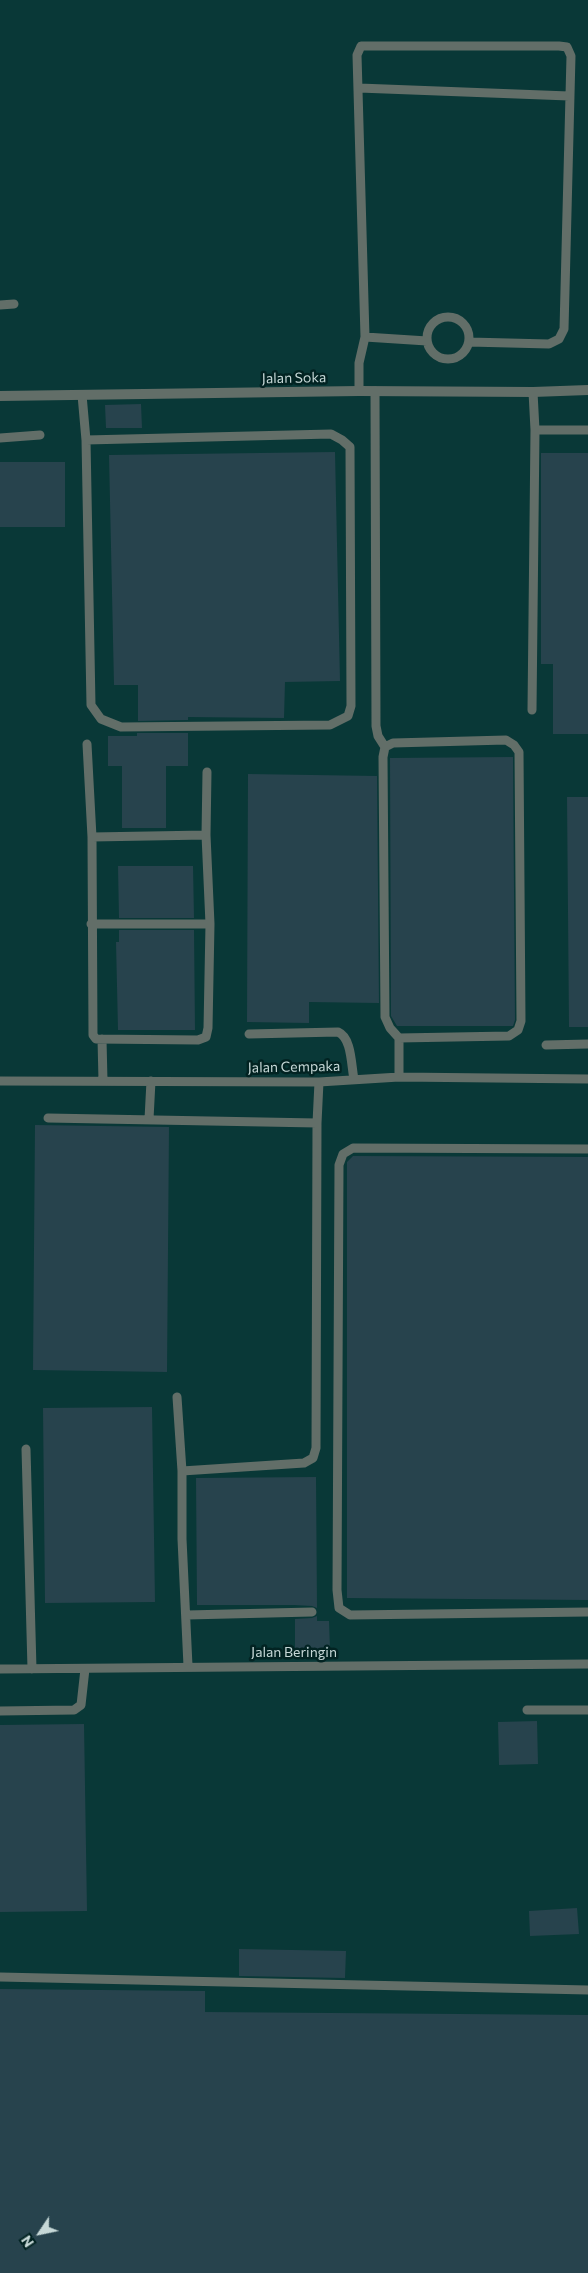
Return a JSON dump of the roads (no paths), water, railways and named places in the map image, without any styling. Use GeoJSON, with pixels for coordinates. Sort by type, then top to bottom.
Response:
{"type":"FeatureCollection","features":[{"type":"Feature","properties":{"kind":"street","name":"Jalan Soka"},"geometry":{"type":"LineString","coordinates":[[0,396],[588,390]]}},
{"type":"Feature","properties":{"kind":"lane"},"geometry":{"type":"LineString","coordinates":[[359,391],[359,363],[365,338],[359,88],[356,55],[361,46],[559,46],[567,48],[571,56],[564,329],[559,339],[549,344],[469,342]]}},
{"type":"Feature","properties":{"kind":"lane"},"geometry":{"type":"LineString","coordinates":[[359,88],[569,96]]}},
{"type":"Feature","properties":{"kind":"lane"},"geometry":{"type":"LineString","coordinates":[[0,305],[14,304]]}},
{"type":"Feature","properties":{"kind":"lane"},"geometry":{"type":"LineString","coordinates":[[444,316],[453,317],[466,326],[469,342],[466,350],[460,356],[444,359],[430,349],[427,341],[430,325],[444,316]]}},
{"type":"Feature","properties":{"kind":"lane"},"geometry":{"type":"LineString","coordinates":[[365,338],[427,341]]}},
{"type":"Feature","properties":{"kind":"lane"},"geometry":{"type":"LineString","coordinates":[[374,391],[376,726],[378,736],[385,747],[383,757],[385,1017],[390,1028],[399,1038],[399,1076]]}},
{"type":"Feature","properties":{"kind":"lane"},"geometry":{"type":"LineString","coordinates":[[532,710],[535,430],[533,392]]}},
{"type":"Feature","properties":{"kind":"lane"},"geometry":{"type":"LineString","coordinates":[[82,395],[86,440],[92,705],[101,719],[120,727],[290,726],[330,725],[348,716],[351,706],[350,447],[331,434],[86,440]]}},
{"type":"Feature","properties":{"kind":"lane"},"geometry":{"type":"LineString","coordinates":[[535,430],[588,430]]}},
{"type":"Feature","properties":{"kind":"lane"},"geometry":{"type":"LineString","coordinates":[[0,438],[40,435]]}},
{"type":"Feature","properties":{"kind":"lane"},"geometry":{"type":"LineString","coordinates":[[385,747],[393,743],[506,740],[520,752],[521,1021],[518,1030],[509,1036],[399,1038]]}},
{"type":"Feature","properties":{"kind":"lane"},"geometry":{"type":"LineString","coordinates":[[87,744],[92,837],[91,924],[93,1035],[95,1039],[198,1040],[206,1037],[210,924],[206,835],[207,772]]}},
{"type":"Feature","properties":{"kind":"lane"},"geometry":{"type":"LineString","coordinates":[[92,837],[206,835]]}},
{"type":"Feature","properties":{"kind":"lane"},"geometry":{"type":"LineString","coordinates":[[91,924],[210,924]]}},
{"type":"Feature","properties":{"kind":"lane"},"geometry":{"type":"LineString","coordinates":[[249,1034],[338,1032],[343,1034],[347,1040],[354,1079]]}},
{"type":"Feature","properties":{"kind":"lane"},"geometry":{"type":"LineString","coordinates":[[102,1039],[103,1081]]}},
{"type":"Feature","properties":{"kind":"lane"},"geometry":{"type":"LineString","coordinates":[[546,1045],[588,1044]]}},
{"type":"Feature","properties":{"kind":"lane","name":"Jalan Cempaka"},"geometry":{"type":"LineString","coordinates":[[0,1082],[319,1082],[399,1076],[588,1079]]}},
{"type":"Feature","properties":{"kind":"lane"},"geometry":{"type":"LineString","coordinates":[[149,1119],[150,1081]]}},
{"type":"Feature","properties":{"kind":"lane"},"geometry":{"type":"LineString","coordinates":[[182,1471],[304,1463],[313,1458],[316,1448],[317,1123],[319,1082]]}},
{"type":"Feature","properties":{"kind":"lane"},"geometry":{"type":"LineString","coordinates":[[48,1118],[317,1123]]}},
{"type":"Feature","properties":{"kind":"lane"},"geometry":{"type":"LineString","coordinates":[[588,1150],[353,1148],[343,1154],[339,1165],[336,1590],[339,1608],[350,1615],[588,1612]]}},
{"type":"Feature","properties":{"kind":"lane"},"geometry":{"type":"LineString","coordinates":[[177,1397],[182,1471],[182,1539],[188,1666]]}},
{"type":"Feature","properties":{"kind":"lane"},"geometry":{"type":"LineString","coordinates":[[26,1449],[32,1669]]}},
{"type":"Feature","properties":{"kind":"lane"},"geometry":{"type":"LineString","coordinates":[[187,1615],[312,1612]]}},
{"type":"Feature","properties":{"kind":"lane","name":"Jalan Beringin"},"geometry":{"type":"LineString","coordinates":[[0,1669],[588,1664]]}},
{"type":"Feature","properties":{"kind":"lane"},"geometry":{"type":"LineString","coordinates":[[0,1711],[74,1710],[81,1705],[85,1669]]}},
{"type":"Feature","properties":{"kind":"lane"},"geometry":{"type":"LineString","coordinates":[[527,1710],[588,1710]]}},
{"type":"Feature","properties":{"kind":"lane"},"geometry":{"type":"LineString","coordinates":[[0,1977],[588,1990]]}}]}
